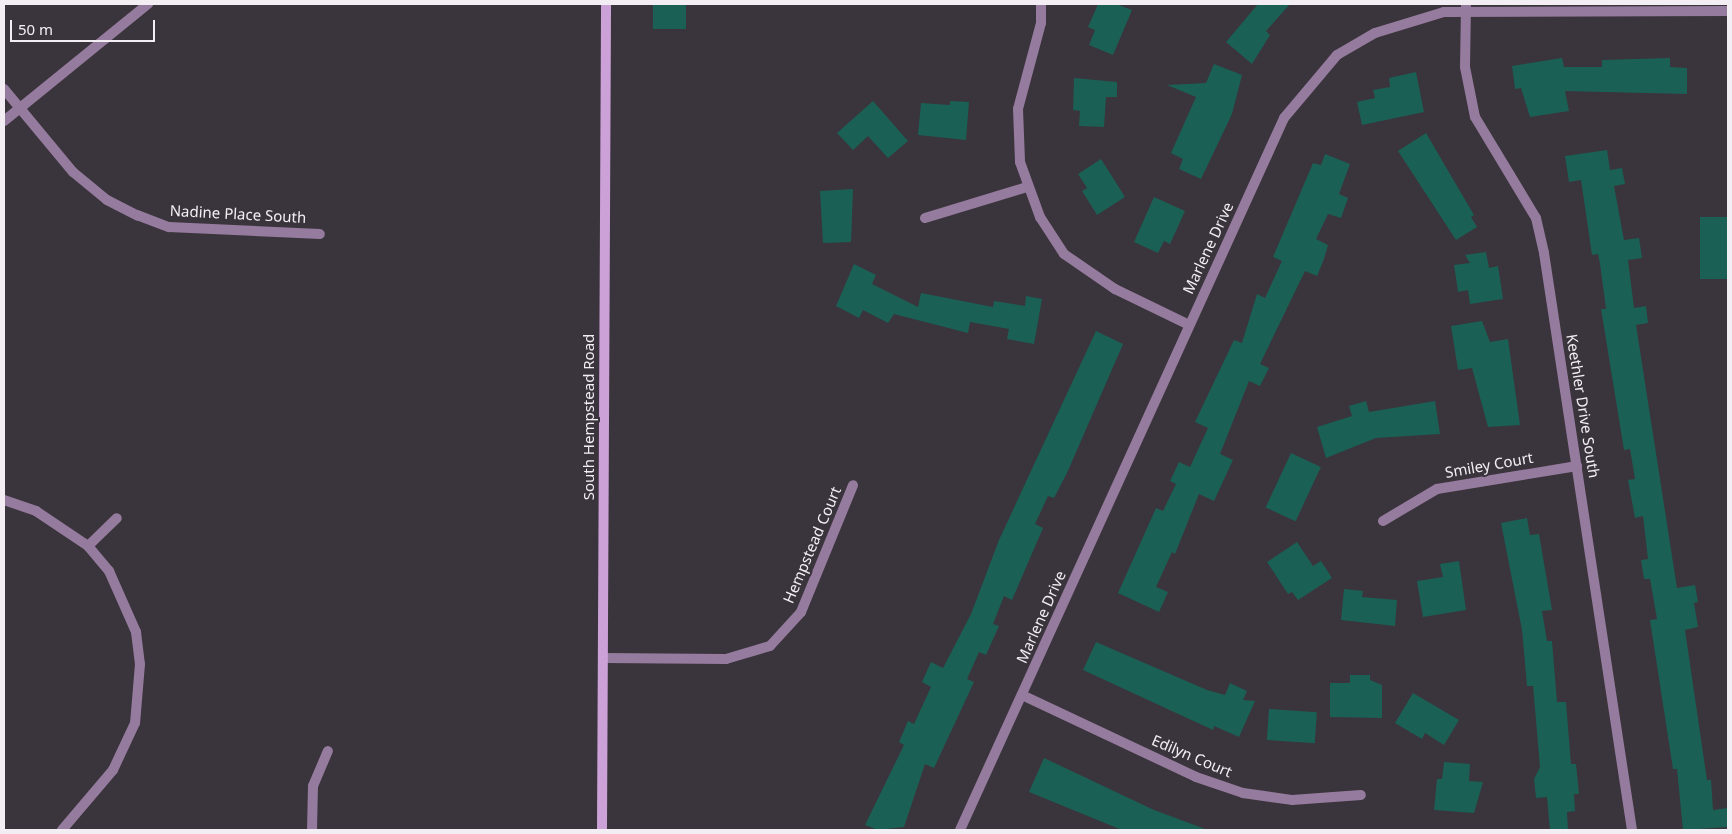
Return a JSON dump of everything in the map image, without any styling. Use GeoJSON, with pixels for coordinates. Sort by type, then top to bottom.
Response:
{"type":"FeatureCollection","features":[{"type":"Feature","properties":{"kind":"street"},"geometry":{"type":"LineString","coordinates":[[4,121],[148,4]]}},
{"type":"Feature","properties":{"kind":"street","name":"South Hempstead Road"},"geometry":{"type":"LineString","coordinates":[[602,830],[606,4]]}},
{"type":"Feature","properties":{"kind":"street"},"geometry":{"type":"LineString","coordinates":[[1040,4],[1041,23],[1018,109],[1020,162],[1027,187],[1040,217],[1064,254],[1115,289],[1189,325]]}},
{"type":"Feature","properties":{"kind":"street","name":"Marlene Drive"},"geometry":{"type":"LineString","coordinates":[[960,830],[1284,118],[1311,82],[1337,54],[1375,32],[1408,20],[1466,8],[1728,11]]}},
{"type":"Feature","properties":{"kind":"street","name":"Keethler Drive South"},"geometry":{"type":"LineString","coordinates":[[1466,8],[1465,67],[1475,117],[1536,218],[1577,466],[1632,830]]}},
{"type":"Feature","properties":{"kind":"street","name":"Nadine Place South"},"geometry":{"type":"LineString","coordinates":[[4,89],[73,172],[107,200],[137,215],[169,227],[320,234]]}},
{"type":"Feature","properties":{"kind":"street"},"geometry":{"type":"LineString","coordinates":[[925,218],[1027,187]]}},
{"type":"Feature","properties":{"kind":"street","name":"Smiley Court"},"geometry":{"type":"LineString","coordinates":[[1383,521],[1437,489],[1577,466]]}},
{"type":"Feature","properties":{"kind":"street","name":"Hempstead Court"},"geometry":{"type":"LineString","coordinates":[[604,658],[726,659],[770,646],[801,612],[853,485]]}},
{"type":"Feature","properties":{"kind":"street"},"geometry":{"type":"LineString","coordinates":[[4,500],[36,511],[88,546],[109,571],[136,632],[139,700],[135,723],[113,770],[62,830]]}},
{"type":"Feature","properties":{"kind":"street"},"geometry":{"type":"LineString","coordinates":[[88,546],[117,518]]}},
{"type":"Feature","properties":{"kind":"street","name":"Edilyn Court"},"geometry":{"type":"LineString","coordinates":[[1022,696],[1196,777],[1243,793],[1292,800],[1361,796]]}},
{"type":"Feature","properties":{"kind":"street"},"geometry":{"type":"LineString","coordinates":[[312,830],[313,786],[328,751]]}},
{"type":"Feature","properties":{"kind":"building"},"geometry":{"type":"Polygon","coordinates":[[[653,4],[686,4],[686,29],[653,29],[653,4]]]}},
{"type":"Feature","properties":{"kind":"building"},"geometry":{"type":"Polygon","coordinates":[[[1098,4],[1116,4],[1132,10],[1113,55],[1089,45],[1095,30],[1088,27],[1098,4]]]}},
{"type":"Feature","properties":{"kind":"building"},"geometry":{"type":"Polygon","coordinates":[[[1258,4],[1290,4],[1266,31],[1270,35],[1252,64],[1226,42],[1258,4]]]}},
{"type":"Feature","properties":{"kind":"building"},"geometry":{"type":"Polygon","coordinates":[[[1562,58],[1564,67],[1602,67],[1602,60],[1670,58],[1670,67],[1687,68],[1687,94],[1565,91],[1569,111],[1530,117],[1521,88],[1515,89],[1512,66],[1562,58]]]}},
{"type":"Feature","properties":{"kind":"building"},"geometry":{"type":"Polygon","coordinates":[[[1214,64],[1242,75],[1232,114],[1201,179],[1179,169],[1183,159],[1171,153],[1196,97],[1167,85],[1206,83],[1214,64]]]}},
{"type":"Feature","properties":{"kind":"building"},"geometry":{"type":"Polygon","coordinates":[[[1416,72],[1424,112],[1362,125],[1357,102],[1375,98],[1373,90],[1390,87],[1389,78],[1416,72]]]}},
{"type":"Feature","properties":{"kind":"building"},"geometry":{"type":"Polygon","coordinates":[[[1074,78],[1117,82],[1117,97],[1106,97],[1104,127],[1079,126],[1080,111],[1073,110],[1074,78]]]}},
{"type":"Feature","properties":{"kind":"building"},"geometry":{"type":"Polygon","coordinates":[[[873,101],[908,141],[888,158],[868,136],[853,150],[837,133],[873,101]]]}},
{"type":"Feature","properties":{"kind":"building"},"geometry":{"type":"Polygon","coordinates":[[[950,101],[969,102],[966,140],[918,135],[921,103],[950,105],[950,101]]]}},
{"type":"Feature","properties":{"kind":"building"},"geometry":{"type":"Polygon","coordinates":[[[1426,133],[1474,215],[1471,217],[1477,227],[1456,240],[1398,151],[1426,133]]]}},
{"type":"Feature","properties":{"kind":"building"},"geometry":{"type":"Polygon","coordinates":[[[1607,150],[1610,170],[1622,168],[1625,184],[1614,186],[1624,240],[1639,238],[1642,258],[1628,260],[1634,308],[1646,306],[1648,323],[1636,325],[1677,588],[1695,585],[1698,602],[1694,603],[1698,627],[1685,630],[1707,780],[1711,780],[1713,810],[1728,808],[1728,827],[1683,830],[1677,769],[1673,769],[1650,620],[1657,619],[1650,579],[1644,579],[1641,560],[1648,559],[1643,516],[1635,518],[1628,480],[1635,479],[1630,449],[1624,450],[1601,309],[1606,309],[1600,264],[1598,254],[1592,255],[1581,180],[1569,182],[1565,156],[1607,150]]]}},
{"type":"Feature","properties":{"kind":"building"},"geometry":{"type":"Polygon","coordinates":[[[1325,154],[1350,164],[1339,194],[1348,198],[1341,218],[1328,214],[1316,239],[1328,245],[1317,276],[1305,271],[1260,364],[1269,368],[1260,386],[1249,381],[1220,454],[1233,460],[1214,501],[1199,494],[1175,554],[1172,552],[1156,587],[1168,592],[1159,612],[1118,593],[1156,508],[1163,511],[1176,484],[1170,481],[1179,462],[1190,467],[1208,428],[1195,422],[1234,340],[1242,343],[1257,294],[1265,298],[1282,261],[1273,257],[1313,163],[1321,165],[1325,154]]]}},
{"type":"Feature","properties":{"kind":"building"},"geometry":{"type":"Polygon","coordinates":[[[1101,159],[1125,197],[1097,215],[1082,191],[1087,188],[1078,174],[1101,159]]]}},
{"type":"Feature","properties":{"kind":"building"},"geometry":{"type":"Polygon","coordinates":[[[853,189],[851,242],[823,243],[820,191],[853,189]]]}},
{"type":"Feature","properties":{"kind":"building"},"geometry":{"type":"Polygon","coordinates":[[[1154,197],[1185,211],[1170,244],[1164,241],[1158,253],[1134,242],[1154,197]]]}},
{"type":"Feature","properties":{"kind":"building"},"geometry":{"type":"Polygon","coordinates":[[[1700,217],[1728,217],[1728,279],[1700,279],[1700,217]]]}},
{"type":"Feature","properties":{"kind":"building"},"geometry":{"type":"Polygon","coordinates":[[[1486,252],[1489,268],[1498,266],[1503,299],[1470,304],[1468,290],[1458,292],[1454,265],[1470,263],[1465,255],[1486,252]]]}},
{"type":"Feature","properties":{"kind":"building"},"geometry":{"type":"Polygon","coordinates":[[[854,264],[876,275],[872,284],[918,307],[921,293],[993,307],[994,301],[1025,306],[1026,296],[1042,299],[1034,344],[1007,339],[1009,329],[970,322],[968,333],[894,314],[888,323],[863,310],[859,318],[836,306],[854,264]]]}},
{"type":"Feature","properties":{"kind":"building"},"geometry":{"type":"Polygon","coordinates":[[[1482,321],[1490,342],[1508,339],[1520,425],[1488,427],[1472,368],[1458,370],[1451,326],[1482,321]]]}},
{"type":"Feature","properties":{"kind":"building"},"geometry":{"type":"Polygon","coordinates":[[[1096,331],[1123,344],[1067,473],[1054,498],[1048,496],[1035,524],[1043,528],[1012,600],[1004,596],[993,624],[999,626],[986,655],[979,652],[967,679],[974,682],[934,768],[925,764],[904,827],[878,830],[865,825],[904,745],[899,742],[908,721],[914,724],[931,687],[922,682],[931,662],[943,668],[971,614],[999,540],[1096,331]]]}},
{"type":"Feature","properties":{"kind":"building"},"geometry":{"type":"Polygon","coordinates":[[[1366,401],[1369,412],[1435,401],[1440,434],[1376,438],[1326,458],[1317,427],[1352,416],[1349,406],[1366,401]]]}},
{"type":"Feature","properties":{"kind":"building"},"geometry":{"type":"Polygon","coordinates":[[[1291,453],[1321,467],[1296,521],[1266,507],[1291,453]]]}},
{"type":"Feature","properties":{"kind":"building"},"geometry":{"type":"Polygon","coordinates":[[[1527,518],[1530,535],[1539,534],[1552,610],[1542,611],[1547,641],[1552,641],[1557,702],[1566,702],[1571,764],[1576,764],[1579,794],[1574,794],[1575,811],[1567,812],[1568,830],[1550,830],[1547,797],[1536,798],[1534,779],[1540,767],[1533,686],[1527,686],[1522,630],[1501,523],[1527,518]]]}},
{"type":"Feature","properties":{"kind":"building"},"geometry":{"type":"Polygon","coordinates":[[[1297,542],[1313,566],[1321,561],[1332,578],[1298,600],[1292,592],[1288,594],[1267,562],[1297,542]]]}},
{"type":"Feature","properties":{"kind":"building"},"geometry":{"type":"Polygon","coordinates":[[[1459,561],[1466,610],[1423,617],[1417,581],[1443,577],[1440,564],[1459,561]]]}},
{"type":"Feature","properties":{"kind":"building"},"geometry":{"type":"Polygon","coordinates":[[[1344,589],[1363,591],[1362,597],[1397,600],[1395,626],[1341,620],[1344,589]]]}},
{"type":"Feature","properties":{"kind":"building"},"geometry":{"type":"Polygon","coordinates":[[[1096,642],[1207,690],[1225,695],[1230,683],[1247,691],[1243,700],[1255,701],[1239,737],[1214,726],[1213,730],[1083,670],[1096,642]]]}},
{"type":"Feature","properties":{"kind":"building"},"geometry":{"type":"Polygon","coordinates":[[[1350,675],[1370,675],[1370,680],[1382,685],[1382,718],[1330,717],[1330,683],[1350,683],[1350,675]]]}},
{"type":"Feature","properties":{"kind":"building"},"geometry":{"type":"Polygon","coordinates":[[[1413,693],[1459,720],[1444,745],[1425,733],[1422,739],[1395,723],[1413,693]]]}},
{"type":"Feature","properties":{"kind":"building"},"geometry":{"type":"Polygon","coordinates":[[[1269,709],[1317,712],[1315,743],[1267,740],[1269,709]]]}},
{"type":"Feature","properties":{"kind":"building"},"geometry":{"type":"Polygon","coordinates":[[[1044,758],[1154,810],[1208,830],[1122,830],[1029,792],[1044,758]]]}},
{"type":"Feature","properties":{"kind":"building"},"geometry":{"type":"Polygon","coordinates":[[[1444,762],[1470,764],[1469,781],[1483,782],[1474,813],[1434,810],[1437,779],[1442,779],[1444,762]]]}}]}
